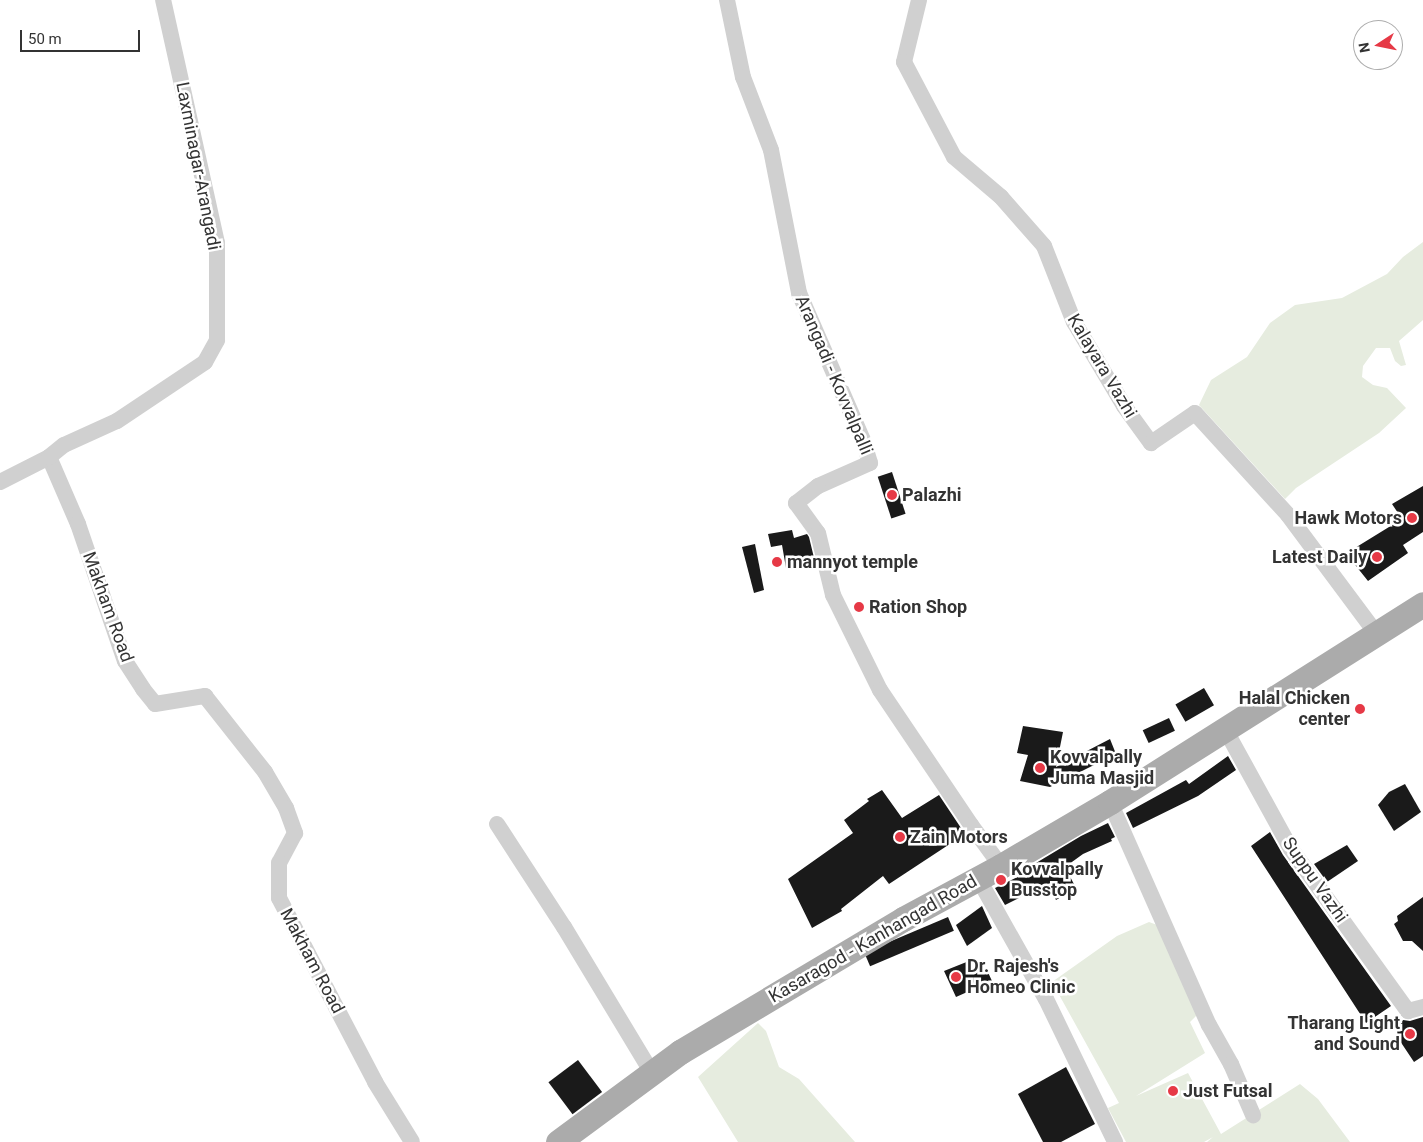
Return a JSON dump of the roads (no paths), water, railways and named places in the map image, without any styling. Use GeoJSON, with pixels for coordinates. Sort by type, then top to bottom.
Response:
{"type":"FeatureCollection","features":[{"type":"Feature","properties":{"kind":"main road","name":"Kasaragod - Kanhangad Road"},"geometry":{"type":"LineString","coordinates":[[558,1142],[680,1052],[903,919],[1001,866],[1110,802],[1423,604]]}},
{"type":"Feature","properties":{"kind":"street","name":"Laxminagar-Arangadi"},"geometry":{"type":"LineString","coordinates":[[0,482],[49,457],[64,445],[117,421],[205,362],[217,340],[217,243],[163,0]]}},
{"type":"Feature","properties":{"kind":"street","name":"Arangadi - Kovvalpalli"},"geometry":{"type":"LineString","coordinates":[[727,0],[743,77],[771,150],[799,293],[864,440],[870,463],[818,486],[796,503],[818,533],[832,595],[880,690],[971,826],[1001,866]]}},
{"type":"Feature","properties":{"kind":"street","name":"Kalayara Vazhi"},"geometry":{"type":"LineString","coordinates":[[919,0],[904,62],[954,157],[1001,197],[1044,246],[1074,322],[1124,406],[1151,443],[1195,413],[1288,515],[1376,634]]}},
{"type":"Feature","properties":{"kind":"street","name":"Makham Road"},"geometry":{"type":"LineString","coordinates":[[49,457],[78,524],[125,661],[143,689],[155,704],[205,696],[265,772],[286,808],[295,832],[279,863],[279,898],[375,1082],[412,1142]]}},
{"type":"Feature","properties":{"kind":"street","name":"Suppu Vazhi"},"geometry":{"type":"LineString","coordinates":[[1225,729],[1290,849],[1408,1011],[1423,1007]]}},
{"type":"Feature","properties":{"kind":"street"},"geometry":{"type":"LineString","coordinates":[[1110,802],[1208,1025],[1231,1064],[1253,1115]]}},
{"type":"Feature","properties":{"kind":"street"},"geometry":{"type":"LineString","coordinates":[[497,824],[568,935],[652,1073]]}},
{"type":"Feature","properties":{"kind":"street"},"geometry":{"type":"LineString","coordinates":[[978,878],[1046,999],[1115,1142]]}},
{"type":"Feature","properties":{"kind":"place","name":"Palazhi"},"geometry":{"type":"Point","coordinates":[892,495]}},
{"type":"Feature","properties":{"kind":"place","name":"Hawk Motors"},"geometry":{"type":"Point","coordinates":[1412,518]}},
{"type":"Feature","properties":{"kind":"place","name":"Latest Daily"},"geometry":{"type":"Point","coordinates":[1377,557]}},
{"type":"Feature","properties":{"kind":"place","name":"mannyot temple"},"geometry":{"type":"Point","coordinates":[777,562]}},
{"type":"Feature","properties":{"kind":"place","name":"Ration Shop"},"geometry":{"type":"Point","coordinates":[859,607]}},
{"type":"Feature","properties":{"kind":"place","name":"Halal Chicken center"},"geometry":{"type":"Point","coordinates":[1360,709]}},
{"type":"Feature","properties":{"kind":"place","name":"Kovvalpally Juma Masjid"},"geometry":{"type":"Point","coordinates":[1040,768]}},
{"type":"Feature","properties":{"kind":"place","name":"Zain Motors"},"geometry":{"type":"Point","coordinates":[900,837]}},
{"type":"Feature","properties":{"kind":"place","name":"Kovvalpally Busstop"},"geometry":{"type":"Point","coordinates":[1001,880]}},
{"type":"Feature","properties":{"kind":"place","name":"Dr. Rajesh's Homeo Clinic"},"geometry":{"type":"Point","coordinates":[956,977]}},
{"type":"Feature","properties":{"kind":"place","name":"Tharang Light and Sound"},"geometry":{"type":"Point","coordinates":[1410,1034]}},
{"type":"Feature","properties":{"kind":"place","name":"Just Futsal"},"geometry":{"type":"Point","coordinates":[1173,1091]}}]}
